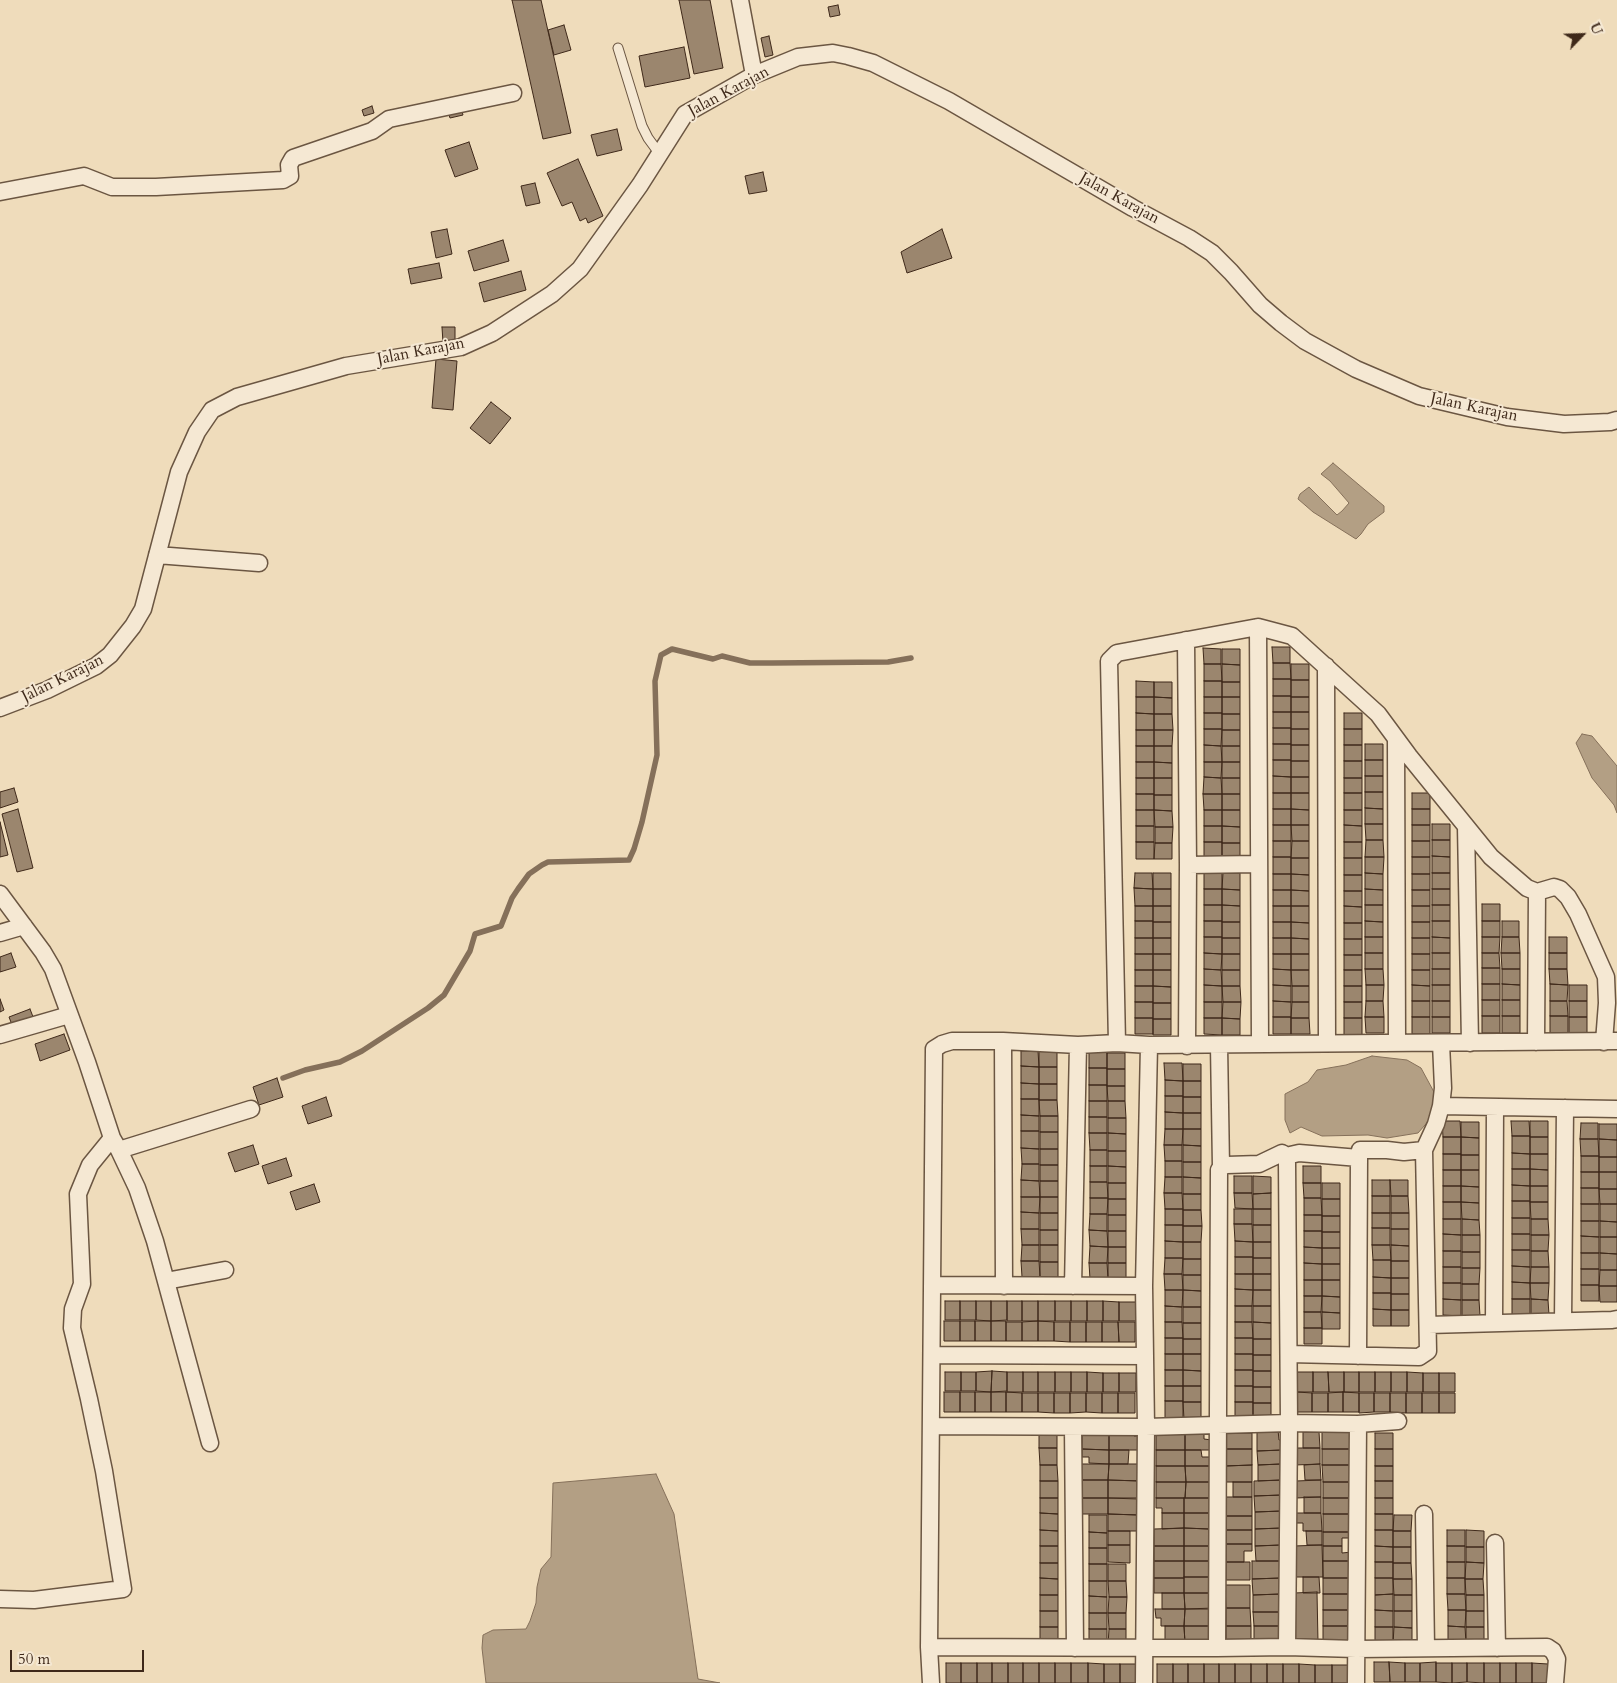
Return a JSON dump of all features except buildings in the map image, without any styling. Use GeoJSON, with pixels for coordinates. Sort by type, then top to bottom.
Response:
{"type":"FeatureCollection","features":[{"type":"Feature","properties":{"kind":"street"},"geometry":{"type":"LineString","coordinates":[[740,0],[754,75]]}},
{"type":"Feature","properties":{"kind":"street","name":"Jalan Karajan"},"geometry":{"type":"LineString","coordinates":[[0,708],[46,690],[96,666],[110,655],[133,626],[143,608],[179,472],[196,432],[212,410],[237,397],[346,366],[461,347],[492,333],[552,294],[580,269],[640,185],[685,114],[754,75],[798,58],[833,53],[873,63],[949,101],[1189,238],[1212,254],[1260,305],[1305,342],[1356,369],[1419,396],[1507,417],[1564,424],[1617,420]]}},
{"type":"Feature","properties":{"kind":"street"},"geometry":{"type":"LineString","coordinates":[[0,192],[84,176],[112,187],[156,187],[283,180],[290,176],[289,166],[293,158],[372,131],[389,119],[513,93]]}},
{"type":"Feature","properties":{"kind":"street"},"geometry":{"type":"LineString","coordinates":[[157,555],[259,563]]}},
{"type":"Feature","properties":{"kind":"street"},"geometry":{"type":"LineString","coordinates":[[1258,627],[1260,1043]]}},
{"type":"Feature","properties":{"kind":"street"},"geometry":{"type":"LineString","coordinates":[[931,1683],[934,1049],[952,1041],[1003,1041],[1078,1045],[1117,1043],[1187,1046],[1260,1043],[1611,1042],[1606,977],[1578,914],[1568,897],[1560,889],[1554,888],[1537,892],[1527,888],[1491,856],[1396,740],[1378,714],[1292,636],[1258,627],[1117,653],[1109,661],[1117,1043]]}},
{"type":"Feature","properties":{"kind":"street"},"geometry":{"type":"LineString","coordinates":[[1186,640],[1187,1046]]}},
{"type":"Feature","properties":{"kind":"street"},"geometry":{"type":"LineString","coordinates":[[1326,666],[1327,1043]]}},
{"type":"Feature","properties":{"kind":"street"},"geometry":{"type":"LineString","coordinates":[[1396,740],[1397,1043]]}},
{"type":"Feature","properties":{"kind":"street"},"geometry":{"type":"LineString","coordinates":[[1466,826],[1470,1043]]}},
{"type":"Feature","properties":{"kind":"street"},"geometry":{"type":"LineString","coordinates":[[1188,865],[1258,864]]}},
{"type":"Feature","properties":{"kind":"street"},"geometry":{"type":"LineString","coordinates":[[1536,1042],[1537,892]]}},
{"type":"Feature","properties":{"kind":"street"},"geometry":{"type":"LineString","coordinates":[[0,894],[43,952],[53,969],[116,1144],[137,1188],[155,1241],[210,1443]]}},
{"type":"Feature","properties":{"kind":"street"},"geometry":{"type":"LineString","coordinates":[[0,933],[24,926]]}},
{"type":"Feature","properties":{"kind":"street"},"geometry":{"type":"LineString","coordinates":[[0,1035],[69,1015]]}},
{"type":"Feature","properties":{"kind":"street"},"geometry":{"type":"LineString","coordinates":[[1003,1041],[1004,1286]]}},
{"type":"Feature","properties":{"kind":"street"},"geometry":{"type":"LineString","coordinates":[[1289,1354],[1419,1357],[1428,1351],[1424,1150],[1436,1124],[1441,1106],[1443,1088],[1441,1043]]}},
{"type":"Feature","properties":{"kind":"street"},"geometry":{"type":"LineString","coordinates":[[1073,1286],[1078,1045]]}},
{"type":"Feature","properties":{"kind":"street"},"geometry":{"type":"LineString","coordinates":[[1144,1683],[1146,1427],[1144,1286],[1149,1045]]}},
{"type":"Feature","properties":{"kind":"street"},"geometry":{"type":"LineString","coordinates":[[1217,1648],[1219,1170],[1221,1167],[1219,1045]]}},
{"type":"Feature","properties":{"kind":"street"},"geometry":{"type":"LineString","coordinates":[[1441,1106],[1617,1109]]}},
{"type":"Feature","properties":{"kind":"street"},"geometry":{"type":"LineString","coordinates":[[1494,1323],[1495,1107]]}},
{"type":"Feature","properties":{"kind":"street"},"geometry":{"type":"LineString","coordinates":[[1563,1322],[1565,1108]]}},
{"type":"Feature","properties":{"kind":"street"},"geometry":{"type":"LineString","coordinates":[[0,1599],[34,1600],[123,1590],[104,1471],[72,1328],[74,1310],[82,1284],[78,1194],[90,1165],[116,1144],[251,1109]]}},
{"type":"Feature","properties":{"kind":"street"},"geometry":{"type":"LineString","coordinates":[[1358,1356],[1360,1150],[1404,1152],[1424,1150]]}},
{"type":"Feature","properties":{"kind":"street"},"geometry":{"type":"LineString","coordinates":[[1221,1167],[1227,1165],[1259,1164],[1280,1153],[1286,1156],[1299,1153],[1359,1158]]}},
{"type":"Feature","properties":{"kind":"street"},"geometry":{"type":"LineString","coordinates":[[1286,1156],[1289,1354],[1287,1647]]}},
{"type":"Feature","properties":{"kind":"street"},"geometry":{"type":"LineString","coordinates":[[166,1281],[225,1270]]}},
{"type":"Feature","properties":{"kind":"street"},"geometry":{"type":"LineString","coordinates":[[932,1285],[1144,1286]]}},
{"type":"Feature","properties":{"kind":"street"},"geometry":{"type":"LineString","coordinates":[[1428,1325],[1563,1322],[1612,1320],[1617,1318]]}},
{"type":"Feature","properties":{"kind":"street"},"geometry":{"type":"LineString","coordinates":[[932,1355],[1145,1356]]}},
{"type":"Feature","properties":{"kind":"street"},"geometry":{"type":"LineString","coordinates":[[931,1426],[1146,1427],[1289,1423],[1358,1424],[1398,1421]]}},
{"type":"Feature","properties":{"kind":"street"},"geometry":{"type":"LineString","coordinates":[[1356,1683],[1358,1424]]}},
{"type":"Feature","properties":{"kind":"street"},"geometry":{"type":"LineString","coordinates":[[1073,1427],[1075,1648]]}},
{"type":"Feature","properties":{"kind":"street"},"geometry":{"type":"LineString","coordinates":[[1424,1514],[1426,1648]]}},
{"type":"Feature","properties":{"kind":"street"},"geometry":{"type":"LineString","coordinates":[[1495,1544],[1497,1648]]}},
{"type":"Feature","properties":{"kind":"street"},"geometry":{"type":"LineString","coordinates":[[930,1647],[1547,1648],[1553,1651],[1557,1659],[1555,1683]]}},
{"type":"Feature","properties":{"kind":"lane"},"geometry":{"type":"LineString","coordinates":[[618,48],[642,126],[659,153]]}},
{"type":"Feature","properties":{"kind":"shaded area"},"geometry":{"type":"Polygon","coordinates":[[[1333,463],[1384,506],[1384,512],[1368,524],[1356,539],[1313,512],[1298,499],[1300,494],[1309,487],[1337,515],[1342,511],[1349,503],[1330,481],[1321,474],[1333,463]]]}},
{"type":"Feature","properties":{"kind":"shaded area"},"geometry":{"type":"Polygon","coordinates":[[[1582,734],[1592,736],[1617,766],[1617,813],[1614,805],[1592,778],[1576,743],[1582,734]]]}},
{"type":"Feature","properties":{"kind":"shaded area"},"geometry":{"type":"Polygon","coordinates":[[[1372,1056],[1407,1060],[1421,1068],[1434,1092],[1432,1117],[1418,1133],[1387,1138],[1368,1135],[1322,1136],[1301,1127],[1290,1133],[1285,1120],[1285,1094],[1308,1082],[1317,1070],[1346,1065],[1372,1056]]]}},
{"type":"Feature","properties":{"kind":"shaded area"},"geometry":{"type":"Polygon","coordinates":[[[656,1474],[674,1514],[698,1679],[720,1683],[486,1683],[482,1648],[483,1635],[493,1630],[526,1629],[530,1621],[536,1603],[541,1569],[551,1557],[553,1483],[656,1474]]]}},
{"type":"Feature","properties":{"kind":"waterway"},"geometry":{"type":"LineString","coordinates":[[283,1078],[305,1070],[340,1062],[362,1051],[428,1008],[444,995],[470,951],[475,934],[501,926],[512,898],[518,889],[529,874],[542,865],[548,862],[629,860],[642,822],[657,755],[655,681],[661,655],[672,649],[713,659],[722,656],[750,663],[888,662],[911,658]]}}]}
